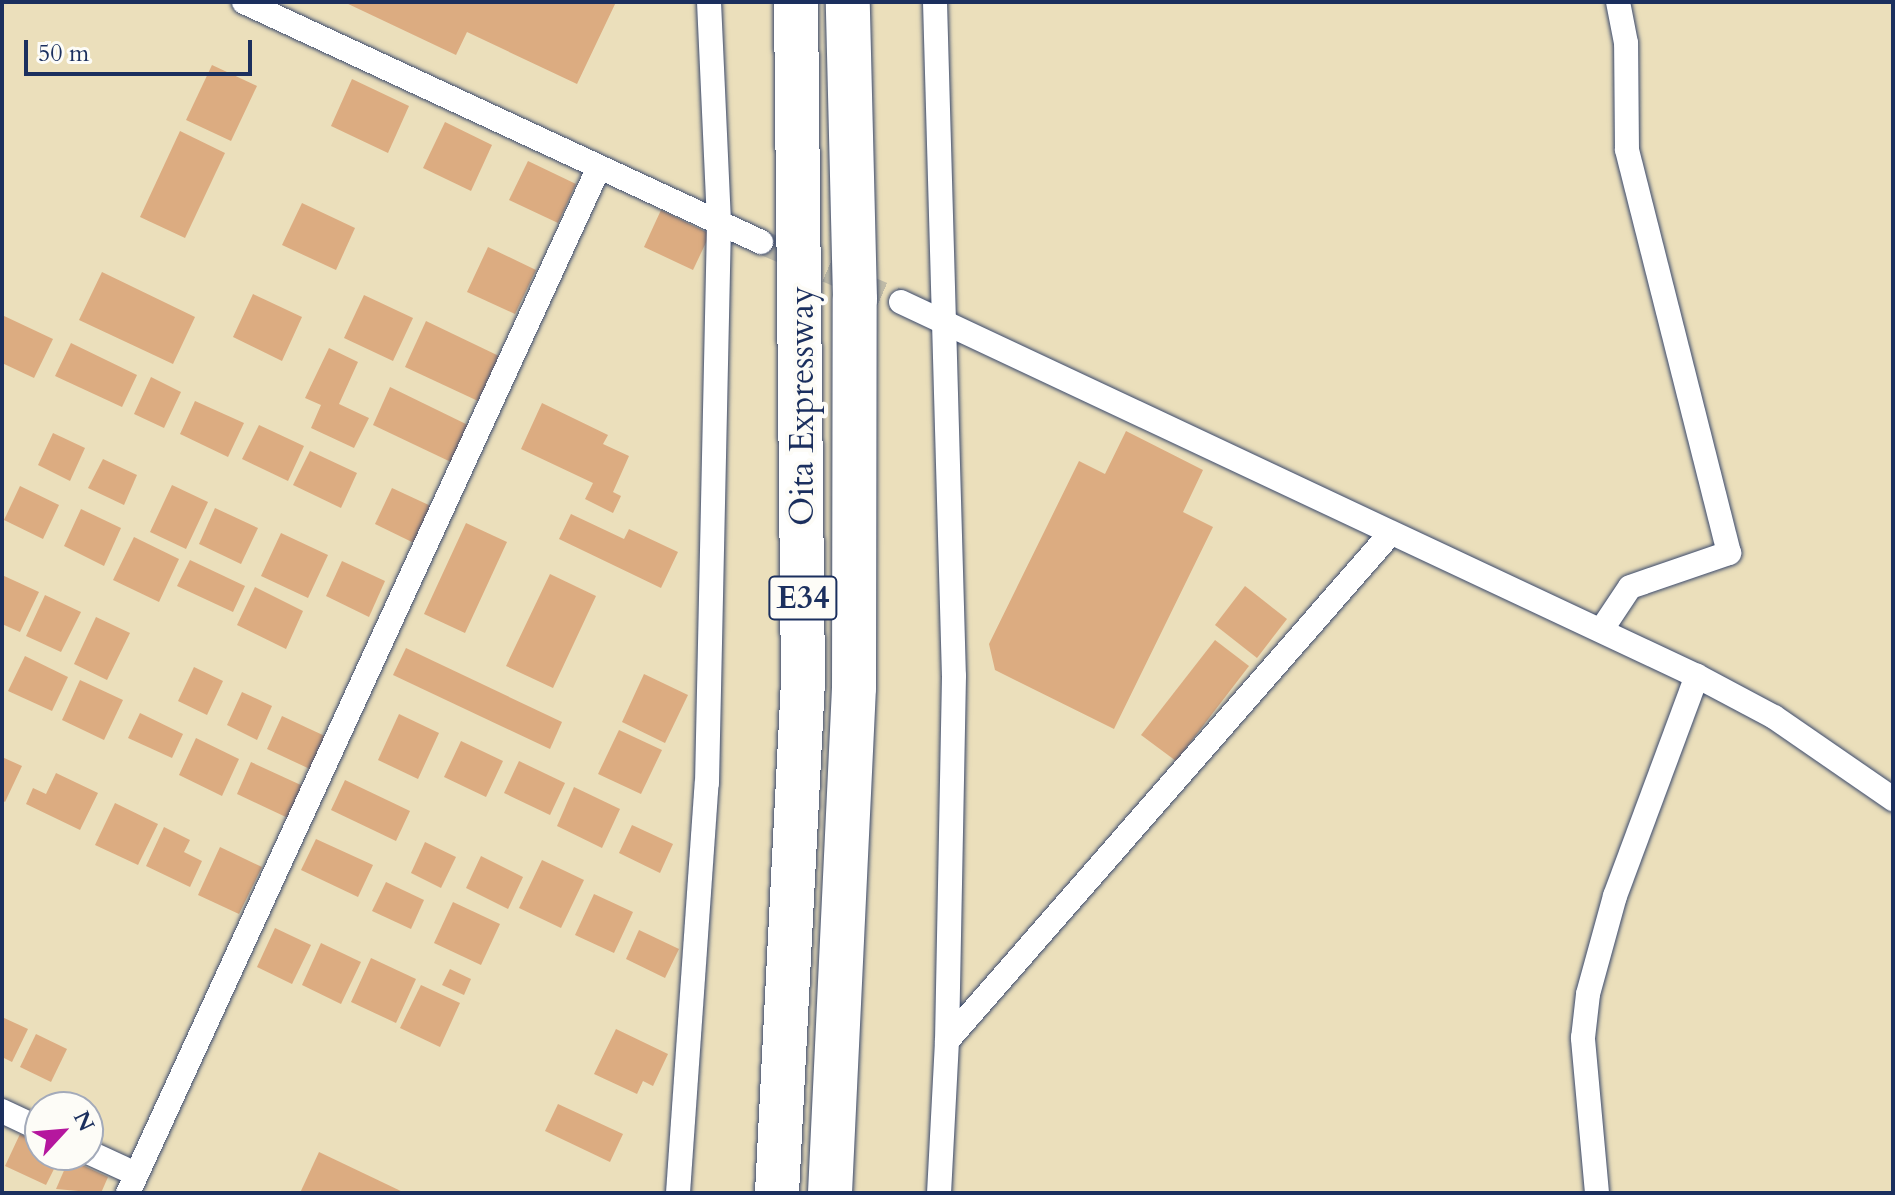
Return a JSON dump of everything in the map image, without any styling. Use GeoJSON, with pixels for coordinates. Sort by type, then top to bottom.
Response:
{"type":"FeatureCollection","features":[{"type":"Feature","properties":{"kind":"highway","name":"Oita Expressway"},"geometry":{"type":"LineString","coordinates":[[777,1193],[803,682],[796,2]]}},
{"type":"Feature","properties":{"kind":"highway","name":"Oita Expressway"},"geometry":{"type":"LineString","coordinates":[[830,1193],[854,688],[855,299],[848,2]]}},
{"type":"Feature","properties":{"kind":"street"},"geometry":{"type":"LineString","coordinates":[[244,2],[761,242]]}},
{"type":"Feature","properties":{"kind":"street"},"geometry":{"type":"LineString","coordinates":[[678,1193],[707,783],[719,222],[709,2]]}},
{"type":"Feature","properties":{"kind":"street"},"geometry":{"type":"LineString","coordinates":[[935,2],[947,324],[954,676],[947,1041],[939,1193]]}},
{"type":"Feature","properties":{"kind":"street"},"geometry":{"type":"LineString","coordinates":[[1602,629],[1630,587],[1729,553],[1627,150],[1626,43],[1618,2]]}},
{"type":"Feature","properties":{"kind":"street"},"geometry":{"type":"LineString","coordinates":[[104,1164],[132,1184],[599,167]]}},
{"type":"Feature","properties":{"kind":"street"},"geometry":{"type":"LineString","coordinates":[[901,302],[1697,676],[1774,717],[1893,799]]}},
{"type":"Feature","properties":{"kind":"street"},"geometry":{"type":"LineString","coordinates":[[947,1041],[1390,534]]}},
{"type":"Feature","properties":{"kind":"street"},"geometry":{"type":"LineString","coordinates":[[1597,1193],[1583,1038],[1588,994],[1615,896],[1697,676]]}},
{"type":"Feature","properties":{"kind":"street"},"geometry":{"type":"LineString","coordinates":[[2,1111],[24,1121]]}},
{"type":"Feature","properties":{"kind":"building"},"geometry":{"type":"Polygon","coordinates":[[[344,2],[616,2],[577,84],[467,32],[456,55],[344,2]]]}},
{"type":"Feature","properties":{"kind":"building"},"geometry":{"type":"Polygon","coordinates":[[[212,65],[257,86],[231,141],[186,120],[212,65]]]}},
{"type":"Feature","properties":{"kind":"building"},"geometry":{"type":"Polygon","coordinates":[[[352,79],[409,106],[388,153],[331,126],[352,79]]]}},
{"type":"Feature","properties":{"kind":"building"},"geometry":{"type":"Polygon","coordinates":[[[445,122],[492,145],[471,191],[423,168],[445,122]]]}},
{"type":"Feature","properties":{"kind":"building"},"geometry":{"type":"Polygon","coordinates":[[[180,131],[225,153],[185,238],[140,217],[180,131]]]}},
{"type":"Feature","properties":{"kind":"building"},"geometry":{"type":"Polygon","coordinates":[[[528,161],[576,184],[558,223],[509,200],[528,161]]]}},
{"type":"Feature","properties":{"kind":"building"},"geometry":{"type":"Polygon","coordinates":[[[302,203],[355,228],[336,270],[282,245],[302,203]]]}},
{"type":"Feature","properties":{"kind":"building"},"geometry":{"type":"Polygon","coordinates":[[[661,210],[710,234],[693,270],[644,247],[661,210]]]}},
{"type":"Feature","properties":{"kind":"building"},"geometry":{"type":"Polygon","coordinates":[[[488,247],[536,270],[515,314],[467,292],[488,247]]]}},
{"type":"Feature","properties":{"kind":"building"},"geometry":{"type":"Polygon","coordinates":[[[102,272],[195,317],[173,364],[79,320],[102,272]]]}},
{"type":"Feature","properties":{"kind":"building"},"geometry":{"type":"Polygon","coordinates":[[[253,294],[302,317],[282,361],[233,337],[253,294]]]}},
{"type":"Feature","properties":{"kind":"building"},"geometry":{"type":"Polygon","coordinates":[[[364,295],[413,318],[393,361],[344,338],[364,295]]]}},
{"type":"Feature","properties":{"kind":"building"},"geometry":{"type":"Polygon","coordinates":[[[2,315],[53,339],[34,378],[2,363],[2,315]]]}},
{"type":"Feature","properties":{"kind":"building"},"geometry":{"type":"Polygon","coordinates":[[[426,321],[499,356],[478,401],[405,367],[426,321]]]}},
{"type":"Feature","properties":{"kind":"building"},"geometry":{"type":"Polygon","coordinates":[[[71,343],[137,375],[122,407],[55,376],[71,343]]]}},
{"type":"Feature","properties":{"kind":"building"},"geometry":{"type":"Polygon","coordinates":[[[329,348],[358,362],[339,404],[369,418],[354,448],[311,428],[321,405],[305,398],[329,348]]]}},
{"type":"Feature","properties":{"kind":"building"},"geometry":{"type":"Polygon","coordinates":[[[151,377],[181,392],[164,428],[134,414],[151,377]]]}},
{"type":"Feature","properties":{"kind":"building"},"geometry":{"type":"Polygon","coordinates":[[[390,387],[470,426],[453,463],[373,425],[390,387]]]}},
{"type":"Feature","properties":{"kind":"building"},"geometry":{"type":"Polygon","coordinates":[[[195,401],[244,423],[228,457],[180,434],[195,401]]]}},
{"type":"Feature","properties":{"kind":"building"},"geometry":{"type":"Polygon","coordinates":[[[542,403],[608,435],[603,444],[629,456],[613,492],[621,496],[613,513],[585,499],[593,483],[521,449],[542,403]]]}},
{"type":"Feature","properties":{"kind":"building"},"geometry":{"type":"Polygon","coordinates":[[[259,425],[304,446],[288,481],[242,459],[259,425]]]}},
{"type":"Feature","properties":{"kind":"building"},"geometry":{"type":"Polygon","coordinates":[[[1126,431],[1203,470],[1183,512],[1213,527],[1114,729],[995,670],[989,644],[1079,461],[1105,474],[1126,431]]]}},
{"type":"Feature","properties":{"kind":"building"},"geometry":{"type":"Polygon","coordinates":[[[53,433],[85,448],[70,481],[38,465],[53,433]]]}},
{"type":"Feature","properties":{"kind":"building"},"geometry":{"type":"Polygon","coordinates":[[[310,451],[357,473],[341,508],[293,485],[310,451]]]}},
{"type":"Feature","properties":{"kind":"building"},"geometry":{"type":"Polygon","coordinates":[[[103,459],[137,475],[124,505],[88,488],[103,459]]]}},
{"type":"Feature","properties":{"kind":"building"},"geometry":{"type":"Polygon","coordinates":[[[172,485],[208,502],[186,549],[150,532],[172,485]]]}},
{"type":"Feature","properties":{"kind":"building"},"geometry":{"type":"Polygon","coordinates":[[[20,486],[59,505],[43,539],[4,520],[20,486]]]}},
{"type":"Feature","properties":{"kind":"building"},"geometry":{"type":"Polygon","coordinates":[[[392,488],[433,507],[416,544],[375,524],[392,488]]]}},
{"type":"Feature","properties":{"kind":"building"},"geometry":{"type":"Polygon","coordinates":[[[215,508],[258,528],[241,564],[199,544],[215,508]]]}},
{"type":"Feature","properties":{"kind":"building"},"geometry":{"type":"Polygon","coordinates":[[[81,509],[121,528],[104,566],[64,546],[81,509]]]}},
{"type":"Feature","properties":{"kind":"building"},"geometry":{"type":"Polygon","coordinates":[[[571,514],[624,539],[629,529],[678,552],[661,588],[559,539],[571,514]]]}},
{"type":"Feature","properties":{"kind":"building"},"geometry":{"type":"Polygon","coordinates":[[[466,523],[507,542],[465,633],[424,614],[466,523]]]}},
{"type":"Feature","properties":{"kind":"building"},"geometry":{"type":"Polygon","coordinates":[[[281,533],[328,555],[308,598],[261,576],[281,533]]]}},
{"type":"Feature","properties":{"kind":"building"},"geometry":{"type":"Polygon","coordinates":[[[134,537],[179,559],[159,602],[113,580],[134,537]]]}},
{"type":"Feature","properties":{"kind":"building"},"geometry":{"type":"Polygon","coordinates":[[[190,560],[245,586],[233,612],[177,586],[190,560]]]}},
{"type":"Feature","properties":{"kind":"building"},"geometry":{"type":"Polygon","coordinates":[[[342,561],[385,581],[369,617],[326,596],[342,561]]]}},
{"type":"Feature","properties":{"kind":"building"},"geometry":{"type":"Polygon","coordinates":[[[550,574],[596,596],[553,688],[506,666],[550,574]]]}},
{"type":"Feature","properties":{"kind":"building"},"geometry":{"type":"Polygon","coordinates":[[[2,575],[39,592],[20,632],[2,624],[2,575]]]}},
{"type":"Feature","properties":{"kind":"building"},"geometry":{"type":"Polygon","coordinates":[[[1245,586],[1287,619],[1257,658],[1215,625],[1245,586]]]}},
{"type":"Feature","properties":{"kind":"building"},"geometry":{"type":"Polygon","coordinates":[[[255,587],[303,611],[286,649],[237,625],[255,587]]]}},
{"type":"Feature","properties":{"kind":"building"},"geometry":{"type":"Polygon","coordinates":[[[45,595],[81,612],[61,652],[26,636],[45,595]]]}},
{"type":"Feature","properties":{"kind":"building"},"geometry":{"type":"Polygon","coordinates":[[[96,617],[130,633],[107,680],[74,664],[96,617]]]}},
{"type":"Feature","properties":{"kind":"building"},"geometry":{"type":"Polygon","coordinates":[[[1215,640],[1249,666],[1176,761],[1141,735],[1215,640]]]}},
{"type":"Feature","properties":{"kind":"building"},"geometry":{"type":"Polygon","coordinates":[[[406,648],[562,722],[550,749],[393,675],[406,648]]]}},
{"type":"Feature","properties":{"kind":"building"},"geometry":{"type":"Polygon","coordinates":[[[25,656],[68,677],[52,711],[8,691],[25,656]]]}},
{"type":"Feature","properties":{"kind":"building"},"geometry":{"type":"Polygon","coordinates":[[[194,667],[223,681],[207,715],[178,701],[194,667]]]}},
{"type":"Feature","properties":{"kind":"building"},"geometry":{"type":"Polygon","coordinates":[[[644,674],[688,695],[665,743],[622,722],[644,674]]]}},
{"type":"Feature","properties":{"kind":"building"},"geometry":{"type":"Polygon","coordinates":[[[80,680],[123,700],[104,740],[62,720],[80,680]]]}},
{"type":"Feature","properties":{"kind":"building"},"geometry":{"type":"Polygon","coordinates":[[[242,692],[272,706],[257,740],[227,725],[242,692]]]}},
{"type":"Feature","properties":{"kind":"building"},"geometry":{"type":"Polygon","coordinates":[[[140,713],[183,734],[172,758],[128,738],[140,713]]]}},
{"type":"Feature","properties":{"kind":"building"},"geometry":{"type":"Polygon","coordinates":[[[399,714],[439,733],[418,779],[378,760],[399,714]]]}},
{"type":"Feature","properties":{"kind":"building"},"geometry":{"type":"Polygon","coordinates":[[[282,716],[327,737],[312,770],[267,749],[282,716]]]}},
{"type":"Feature","properties":{"kind":"building"},"geometry":{"type":"Polygon","coordinates":[[[619,730],[662,750],[641,794],[598,774],[619,730]]]}},
{"type":"Feature","properties":{"kind":"building"},"geometry":{"type":"Polygon","coordinates":[[[196,738],[239,759],[222,796],[179,775],[196,738]]]}},
{"type":"Feature","properties":{"kind":"building"},"geometry":{"type":"Polygon","coordinates":[[[461,741],[503,761],[486,797],[444,777],[461,741]]]}},
{"type":"Feature","properties":{"kind":"building"},"geometry":{"type":"Polygon","coordinates":[[[2,757],[22,766],[5,802],[2,800],[2,757]]]}},
{"type":"Feature","properties":{"kind":"building"},"geometry":{"type":"Polygon","coordinates":[[[519,761],[565,783],[550,815],[504,793],[519,761]]]}},
{"type":"Feature","properties":{"kind":"building"},"geometry":{"type":"Polygon","coordinates":[[[251,762],[303,786],[288,818],[237,794],[251,762]]]}},
{"type":"Feature","properties":{"kind":"building"},"geometry":{"type":"Polygon","coordinates":[[[56,773],[98,793],[80,830],[26,804],[33,788],[46,794],[56,773]]]}},
{"type":"Feature","properties":{"kind":"building"},"geometry":{"type":"Polygon","coordinates":[[[345,780],[410,811],[396,841],[331,810],[345,780]]]}},
{"type":"Feature","properties":{"kind":"building"},"geometry":{"type":"Polygon","coordinates":[[[574,787],[620,809],[602,848],[557,826],[574,787]]]}},
{"type":"Feature","properties":{"kind":"building"},"geometry":{"type":"Polygon","coordinates":[[[115,803],[158,824],[138,865],[95,845],[115,803]]]}},
{"type":"Feature","properties":{"kind":"building"},"geometry":{"type":"Polygon","coordinates":[[[632,825],[673,844],[660,873],[619,853],[632,825]]]}},
{"type":"Feature","properties":{"kind":"building"},"geometry":{"type":"Polygon","coordinates":[[[164,827],[190,840],[184,852],[202,861],[190,887],[146,866],[164,827]]]}},
{"type":"Feature","properties":{"kind":"building"},"geometry":{"type":"Polygon","coordinates":[[[316,839],[373,865],[358,897],[301,870],[316,839]]]}},
{"type":"Feature","properties":{"kind":"building"},"geometry":{"type":"Polygon","coordinates":[[[425,842],[456,857],[441,888],[411,873],[425,842]]]}},
{"type":"Feature","properties":{"kind":"building"},"geometry":{"type":"Polygon","coordinates":[[[220,847],[262,867],[239,914],[198,895],[220,847]]]}},
{"type":"Feature","properties":{"kind":"building"},"geometry":{"type":"Polygon","coordinates":[[[481,856],[523,877],[508,909],[466,888],[481,856]]]}},
{"type":"Feature","properties":{"kind":"building"},"geometry":{"type":"Polygon","coordinates":[[[542,860],[584,880],[561,928],[519,908],[542,860]]]}},
{"type":"Feature","properties":{"kind":"building"},"geometry":{"type":"Polygon","coordinates":[[[386,882],[424,900],[411,929],[372,911],[386,882]]]}},
{"type":"Feature","properties":{"kind":"building"},"geometry":{"type":"Polygon","coordinates":[[[594,894],[633,912],[614,953],[575,935],[594,894]]]}},
{"type":"Feature","properties":{"kind":"building"},"geometry":{"type":"Polygon","coordinates":[[[453,902],[500,924],[481,965],[434,943],[453,902]]]}},
{"type":"Feature","properties":{"kind":"building"},"geometry":{"type":"Polygon","coordinates":[[[275,928],[311,945],[292,984],[257,967],[275,928]]]}},
{"type":"Feature","properties":{"kind":"building"},"geometry":{"type":"Polygon","coordinates":[[[639,930],[679,949],[665,978],[626,959],[639,930]]]}},
{"type":"Feature","properties":{"kind":"building"},"geometry":{"type":"Polygon","coordinates":[[[321,943],[361,962],[341,1004],[302,985],[321,943]]]}},
{"type":"Feature","properties":{"kind":"building"},"geometry":{"type":"Polygon","coordinates":[[[371,958],[416,979],[396,1023],[351,1002],[371,958]]]}},
{"type":"Feature","properties":{"kind":"building"},"geometry":{"type":"Polygon","coordinates":[[[450,969],[471,979],[464,995],[442,985],[450,969]]]}},
{"type":"Feature","properties":{"kind":"building"},"geometry":{"type":"Polygon","coordinates":[[[421,985],[460,1003],[440,1047],[400,1028],[421,985]]]}},
{"type":"Feature","properties":{"kind":"building"},"geometry":{"type":"Polygon","coordinates":[[[2,1017],[28,1029],[12,1062],[2,1057],[2,1017]]]}},
{"type":"Feature","properties":{"kind":"building"},"geometry":{"type":"Polygon","coordinates":[[[616,1029],[668,1054],[653,1086],[643,1081],[637,1094],[594,1074],[616,1029]]]}},
{"type":"Feature","properties":{"kind":"building"},"geometry":{"type":"Polygon","coordinates":[[[36,1034],[67,1049],[51,1082],[20,1067],[36,1034]]]}},
{"type":"Feature","properties":{"kind":"building"},"geometry":{"type":"Polygon","coordinates":[[[558,1104],[623,1134],[610,1162],[545,1131],[558,1104]]]}},
{"type":"Feature","properties":{"kind":"building"},"geometry":{"type":"Polygon","coordinates":[[[20,1134],[24,1136],[24,1171],[53,1171],[46,1185],[5,1166],[20,1134]]]}},
{"type":"Feature","properties":{"kind":"building"},"geometry":{"type":"Polygon","coordinates":[[[319,1152],[405,1193],[300,1193],[319,1152]]]}},
{"type":"Feature","properties":{"kind":"building"},"geometry":{"type":"Polygon","coordinates":[[[64,1171],[95,1171],[108,1177],[101,1193],[56,1189],[64,1171]]]}},
{"type":"Feature","properties":{"kind":"tunnel"},"geometry":{"type":"LineString","coordinates":[[761,242],[901,302]]}}]}
